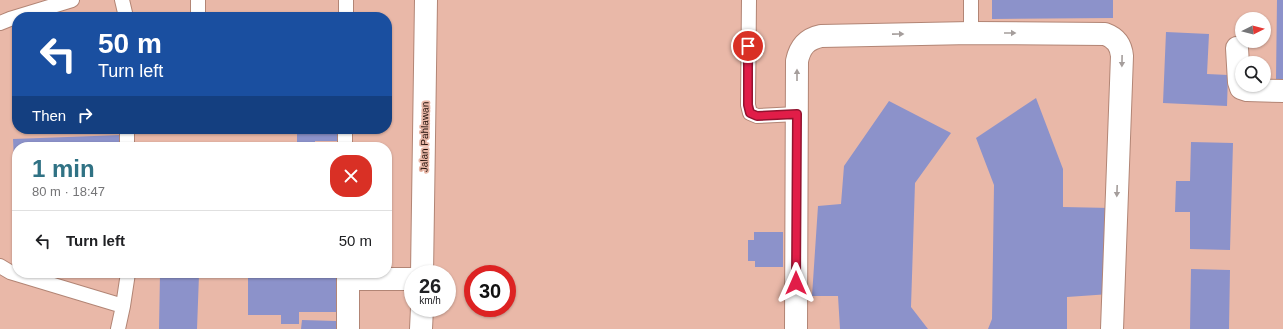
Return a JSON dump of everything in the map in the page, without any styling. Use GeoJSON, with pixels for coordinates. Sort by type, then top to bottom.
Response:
{"type":"FeatureCollection","features":[{"type":"Feature","properties":{"kind":"street","name":"Jalan Pahlawan"},"geometry":{"type":"LineString","coordinates":[[422,265],[426,0]]}},
{"type":"Feature","properties":{"kind":"street"},"geometry":{"type":"LineString","coordinates":[[796,329],[798,54],[806,42],[821,36],[971,33],[1105,34],[1111,36],[1119,45],[1122,56],[1112,329]]}},
{"type":"Feature","properties":{"kind":"street"},"geometry":{"type":"LineString","coordinates":[[1237,48],[1239,82],[1241,88],[1247,90],[1283,91]]}},
{"type":"Feature","properties":{"kind":"street"},"geometry":{"type":"LineString","coordinates":[[348,278],[348,329]]}},
{"type":"Feature","properties":{"kind":"street"},"geometry":{"type":"LineString","coordinates":[[391,278],[404,279]]}},
{"type":"Feature","properties":{"kind":"street"},"geometry":{"type":"LineString","coordinates":[[421,329],[422,317]]}},
{"type":"Feature","properties":{"kind":"lane"},"geometry":{"type":"LineString","coordinates":[[34,12],[72,0]]}},
{"type":"Feature","properties":{"kind":"lane"},"geometry":{"type":"LineString","coordinates":[[122,0],[125,12]]}},
{"type":"Feature","properties":{"kind":"lane"},"geometry":{"type":"LineString","coordinates":[[198,0],[198,12]]}},
{"type":"Feature","properties":{"kind":"lane"},"geometry":{"type":"LineString","coordinates":[[346,0],[346,12]]}},
{"type":"Feature","properties":{"kind":"lane"},"geometry":{"type":"LineString","coordinates":[[749,0],[748,105],[750,113],[757,116],[797,114]]}},
{"type":"Feature","properties":{"kind":"lane"},"geometry":{"type":"LineString","coordinates":[[971,0],[971,33]]}},
{"type":"Feature","properties":{"kind":"lane"},"geometry":{"type":"LineString","coordinates":[[0,23],[12,19]]}},
{"type":"Feature","properties":{"kind":"lane"},"geometry":{"type":"LineString","coordinates":[[0,266],[12,273]]}},
{"type":"Feature","properties":{"kind":"lane"},"geometry":{"type":"LineString","coordinates":[[30,278],[124,306]]}},
{"type":"Feature","properties":{"kind":"lane"},"geometry":{"type":"LineString","coordinates":[[118,329],[124,306],[127,278]]}},
{"type":"Feature","properties":{"kind":"building"},"geometry":{"type":"Polygon","coordinates":[[[992,0],[1113,0],[1113,18],[992,19],[992,0]]]}},
{"type":"Feature","properties":{"kind":"building"},"geometry":{"type":"Polygon","coordinates":[[[1277,0],[1283,0],[1283,79],[1276,79],[1277,0]]]}},
{"type":"Feature","properties":{"kind":"building"},"geometry":{"type":"Polygon","coordinates":[[[1166,32],[1209,34],[1207,74],[1228,75],[1227,106],[1163,103],[1166,32]]]}},
{"type":"Feature","properties":{"kind":"building"},"geometry":{"type":"Polygon","coordinates":[[[1036,98],[1063,169],[1063,207],[1111,208],[1110,294],[1067,297],[1067,329],[988,329],[992,319],[994,185],[976,138],[1036,98]]]}},
{"type":"Feature","properties":{"kind":"building"},"geometry":{"type":"Polygon","coordinates":[[[889,101],[951,133],[915,183],[911,307],[928,329],[840,329],[838,296],[812,296],[818,206],[841,204],[844,166],[889,101]]]}},
{"type":"Feature","properties":{"kind":"building"},"geometry":{"type":"Polygon","coordinates":[[[297,134],[337,134],[338,141],[297,142],[297,134]]]}},
{"type":"Feature","properties":{"kind":"building"},"geometry":{"type":"Polygon","coordinates":[[[122,135],[122,142],[13,142],[13,139],[122,135]]]}},
{"type":"Feature","properties":{"kind":"building"},"geometry":{"type":"Polygon","coordinates":[[[1191,142],[1233,143],[1230,250],[1190,249],[1190,212],[1175,212],[1176,181],[1190,181],[1191,142]]]}},
{"type":"Feature","properties":{"kind":"building"},"geometry":{"type":"Polygon","coordinates":[[[754,232],[783,232],[783,267],[755,267],[755,261],[748,261],[748,240],[754,240],[754,232]]]}},
{"type":"Feature","properties":{"kind":"building"},"geometry":{"type":"Polygon","coordinates":[[[1191,269],[1230,270],[1229,329],[1190,329],[1191,269]]]}},
{"type":"Feature","properties":{"kind":"building"},"geometry":{"type":"Polygon","coordinates":[[[160,278],[199,278],[197,329],[159,329],[160,278]]]}},
{"type":"Feature","properties":{"kind":"building"},"geometry":{"type":"Polygon","coordinates":[[[248,278],[337,278],[337,312],[299,312],[299,324],[281,324],[281,315],[248,315],[248,278]]]}},
{"type":"Feature","properties":{"kind":"building"},"geometry":{"type":"Polygon","coordinates":[[[302,320],[336,321],[336,329],[301,329],[302,320]]]}},
{"type":"Feature","properties":{"kind":"route"},"geometry":{"type":"LineString","coordinates":[[748,46],[748,105],[750,113],[757,116],[797,114],[796,283]]}}]}
